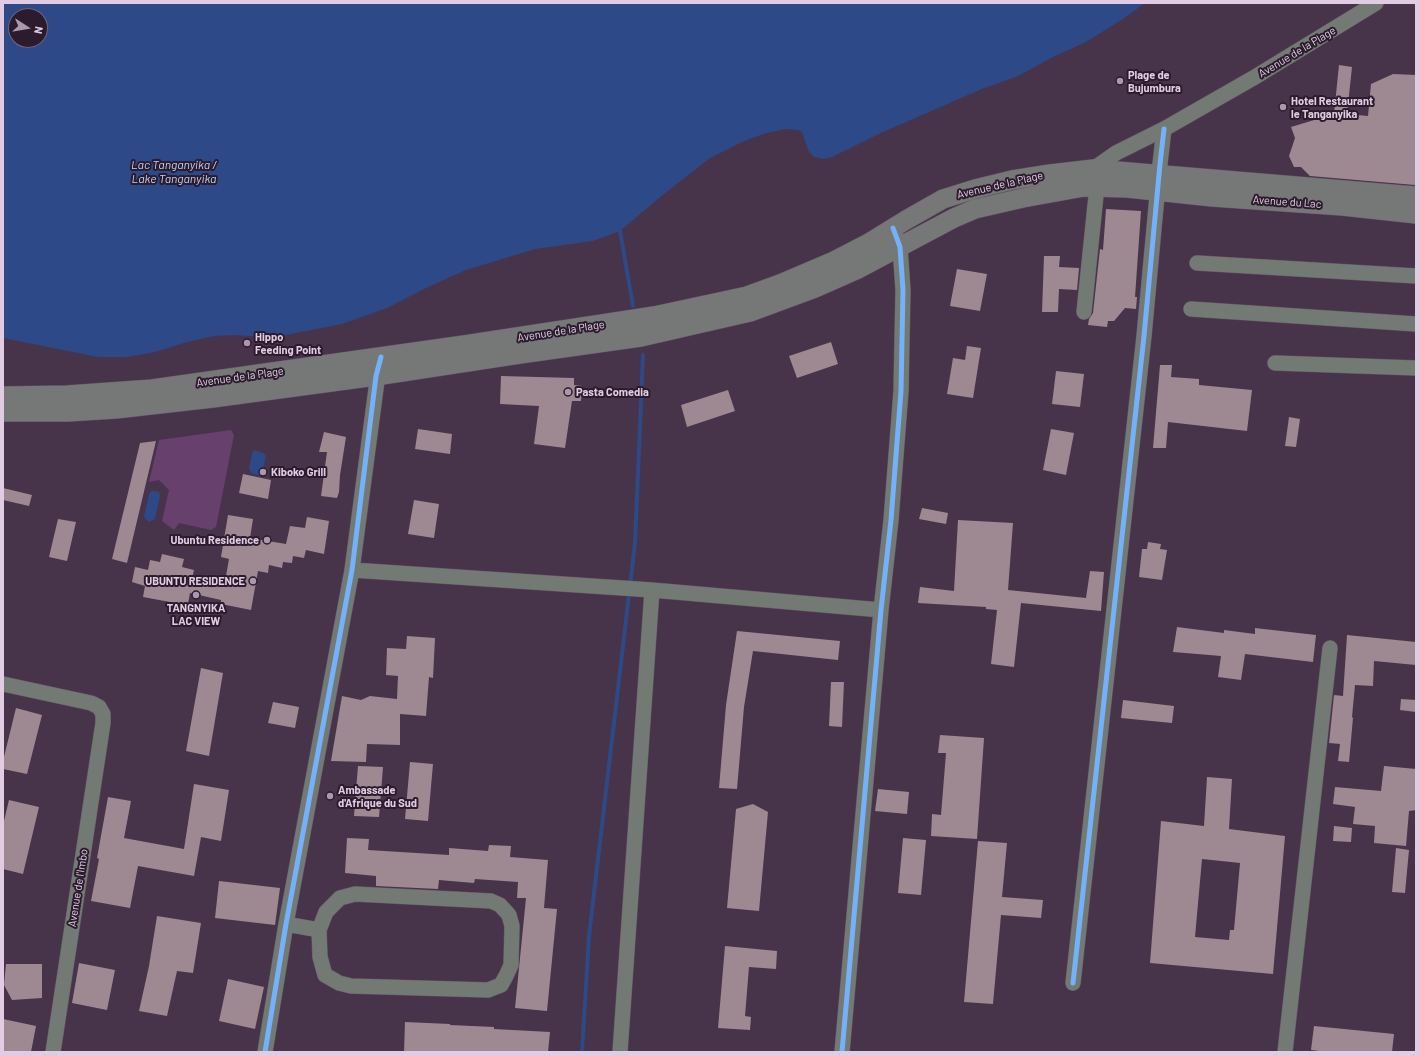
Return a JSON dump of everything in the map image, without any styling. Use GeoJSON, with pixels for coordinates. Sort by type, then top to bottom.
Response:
{"type":"FeatureCollection","features":[{"type":"Feature","properties":{"kind":"main road","name":"Avenue de la Plage"},"geometry":{"type":"LineString","coordinates":[[3,412],[68,412],[116,409],[213,398],[622,340],[750,312],[815,288],[858,269],[954,218],[975,209],[1023,198],[1084,187],[1095,178]]}},
{"type":"Feature","properties":{"kind":"main road","name":"Avenue de la Plage"},"geometry":{"type":"LineString","coordinates":[[3,396],[67,395],[152,389],[654,316],[747,296],[780,284],[834,261],[943,199],[975,188],[1012,180],[1095,178],[1128,188],[1158,183]]}},
{"type":"Feature","properties":{"kind":"main road","name":"Avenue du Lac"},"geometry":{"type":"LineString","coordinates":[[1158,183],[1416,196]]}},
{"type":"Feature","properties":{"kind":"main road","name":"Avenue du Lac"},"geometry":{"type":"LineString","coordinates":[[1158,183],[1416,214]]}},
{"type":"Feature","properties":{"kind":"street","name":"Avenue de la Plage"},"geometry":{"type":"LineString","coordinates":[[1095,178],[1116,153],[1164,129],[1255,77],[1376,3]]}},
{"type":"Feature","properties":{"kind":"street"},"geometry":{"type":"LineString","coordinates":[[1073,983],[1144,336],[1164,129]]}},
{"type":"Feature","properties":{"kind":"street"},"geometry":{"type":"LineString","coordinates":[[1084,312],[1095,178]]}},
{"type":"Feature","properties":{"kind":"street"},"geometry":{"type":"LineString","coordinates":[[842,1052],[881,610],[891,520],[901,392],[904,290],[900,247],[893,228]]}},
{"type":"Feature","properties":{"kind":"street"},"geometry":{"type":"LineString","coordinates":[[1197,263],[1416,276]]}},
{"type":"Feature","properties":{"kind":"street"},"geometry":{"type":"LineString","coordinates":[[1191,309],[1416,324]]}},
{"type":"Feature","properties":{"kind":"street"},"geometry":{"type":"LineString","coordinates":[[265,1052],[286,924],[352,570],[376,376],[380,357]]}},
{"type":"Feature","properties":{"kind":"street"},"geometry":{"type":"LineString","coordinates":[[1275,363],[1416,368]]}},
{"type":"Feature","properties":{"kind":"street"},"geometry":{"type":"LineString","coordinates":[[352,570],[646,590],[881,610]]}},
{"type":"Feature","properties":{"kind":"street"},"geometry":{"type":"LineString","coordinates":[[620,1052],[646,590]]}},
{"type":"Feature","properties":{"kind":"street"},"geometry":{"type":"LineString","coordinates":[[1286,1052],[1330,648]]}},
{"type":"Feature","properties":{"kind":"street","name":"Avenue de l'Imbo"},"geometry":{"type":"LineString","coordinates":[[3,684],[91,703],[99,707],[103,714],[103,723],[53,1052]]}},
{"type":"Feature","properties":{"kind":"street"},"geometry":{"type":"LineString","coordinates":[[355,894],[491,901],[500,905],[509,915],[512,926],[511,965],[501,984],[488,990],[351,986],[339,983],[325,975],[320,957],[319,930],[326,912],[340,898],[355,894]]}},
{"type":"Feature","properties":{"kind":"street"},"geometry":{"type":"LineString","coordinates":[[286,924],[319,930]]}},
{"type":"Feature","properties":{"kind":"shaded area"},"geometry":{"type":"Polygon","coordinates":[[[231,430],[234,435],[216,527],[211,530],[179,523],[174,530],[162,521],[169,490],[159,480],[149,482],[159,440],[231,430]]]}},
{"type":"Feature","properties":{"kind":"water","name":"Lac Tanganyika / Lake Tanganyika"},"geometry":{"type":"Polygon","coordinates":[[[3,3],[1145,3],[1123,19],[1086,42],[1055,56],[1016,77],[984,88],[883,132],[832,157],[824,159],[814,157],[809,152],[802,132],[798,130],[786,129],[766,133],[744,141],[710,158],[620,231],[593,241],[535,249],[466,270],[387,308],[342,324],[281,336],[214,336],[187,342],[155,352],[127,357],[98,357],[3,338],[3,3]]]}},
{"type":"Feature","properties":{"kind":"water"},"geometry":{"type":"Polygon","coordinates":[[[253,450],[263,453],[266,456],[261,476],[251,473],[249,468],[253,450]]]}},
{"type":"Feature","properties":{"kind":"water"},"geometry":{"type":"Polygon","coordinates":[[[152,491],[159,492],[160,496],[155,519],[149,522],[144,517],[149,494],[152,491]]]}},
{"type":"Feature","properties":{"kind":"building"},"geometry":{"type":"Polygon","coordinates":[[[1339,65],[1352,67],[1347,114],[1368,116],[1371,84],[1393,74],[1416,75],[1415,185],[1310,176],[1301,167],[1294,167],[1289,156],[1295,138],[1291,127],[1334,114],[1339,65]]]}},
{"type":"Feature","properties":{"kind":"building"},"geometry":{"type":"Polygon","coordinates":[[[1106,209],[1141,211],[1135,297],[1137,297],[1136,309],[1125,308],[1114,321],[1108,321],[1107,327],[1088,325],[1089,319],[1093,313],[1100,249],[1103,250],[1106,209]]]}},
{"type":"Feature","properties":{"kind":"building"},"geometry":{"type":"Polygon","coordinates":[[[1044,256],[1060,256],[1059,267],[1079,268],[1077,290],[1059,289],[1058,312],[1042,312],[1044,256]]]}},
{"type":"Feature","properties":{"kind":"building"},"geometry":{"type":"Polygon","coordinates":[[[957,269],[987,274],[980,311],[950,306],[957,269]]]}},
{"type":"Feature","properties":{"kind":"building"},"geometry":{"type":"Polygon","coordinates":[[[831,342],[838,364],[797,378],[789,356],[831,342]]]}},
{"type":"Feature","properties":{"kind":"building"},"geometry":{"type":"Polygon","coordinates":[[[967,346],[981,348],[973,398],[947,394],[953,358],[965,360],[967,346]]]}},
{"type":"Feature","properties":{"kind":"building"},"geometry":{"type":"Polygon","coordinates":[[[1160,365],[1172,365],[1171,377],[1199,379],[1199,385],[1252,390],[1247,431],[1168,422],[1166,448],[1153,448],[1160,365]]]}},
{"type":"Feature","properties":{"kind":"building"},"geometry":{"type":"Polygon","coordinates":[[[1056,371],[1084,374],[1080,407],[1052,404],[1056,371]]]}},
{"type":"Feature","properties":{"kind":"building"},"geometry":{"type":"Polygon","coordinates":[[[501,376],[574,378],[574,385],[582,386],[581,401],[572,401],[565,448],[534,444],[539,406],[500,404],[501,376]]]}},
{"type":"Feature","properties":{"kind":"building"},"geometry":{"type":"Polygon","coordinates":[[[728,390],[735,411],[687,427],[681,405],[728,390]]]}},
{"type":"Feature","properties":{"kind":"building"},"geometry":{"type":"Polygon","coordinates":[[[1289,417],[1300,419],[1296,447],[1285,446],[1289,417]]]}},
{"type":"Feature","properties":{"kind":"building"},"geometry":{"type":"Polygon","coordinates":[[[418,429],[452,434],[450,454],[415,449],[418,429]]]}},
{"type":"Feature","properties":{"kind":"building"},"geometry":{"type":"Polygon","coordinates":[[[1051,429],[1074,433],[1066,475],[1043,470],[1051,429]]]}},
{"type":"Feature","properties":{"kind":"building"},"geometry":{"type":"Polygon","coordinates":[[[324,432],[346,437],[337,498],[321,496],[327,452],[319,452],[324,432]]]}},
{"type":"Feature","properties":{"kind":"building"},"geometry":{"type":"Polygon","coordinates":[[[156,441],[127,563],[112,559],[140,443],[156,441]]]}},
{"type":"Feature","properties":{"kind":"building"},"geometry":{"type":"Polygon","coordinates":[[[243,474],[271,480],[268,499],[239,493],[243,474]]]}},
{"type":"Feature","properties":{"kind":"building"},"geometry":{"type":"Polygon","coordinates":[[[3,488],[32,495],[29,506],[3,500],[3,488]]]}},
{"type":"Feature","properties":{"kind":"building"},"geometry":{"type":"Polygon","coordinates":[[[414,500],[439,504],[434,538],[408,534],[414,500]]]}},
{"type":"Feature","properties":{"kind":"building"},"geometry":{"type":"Polygon","coordinates":[[[922,508],[948,513],[946,524],[919,519],[922,508]]]}},
{"type":"Feature","properties":{"kind":"building"},"geometry":{"type":"Polygon","coordinates":[[[228,515],[253,519],[250,538],[286,544],[290,526],[305,528],[307,517],[329,521],[324,554],[306,550],[304,558],[293,556],[292,563],[283,562],[282,568],[269,565],[268,573],[258,571],[251,610],[221,604],[221,600],[190,593],[187,609],[169,605],[170,602],[143,597],[145,586],[132,582],[135,567],[148,570],[150,560],[160,562],[162,554],[184,559],[182,567],[194,570],[192,579],[224,587],[229,559],[221,557],[228,515]]]}},
{"type":"Feature","properties":{"kind":"building"},"geometry":{"type":"Polygon","coordinates":[[[58,519],[76,522],[67,561],[49,557],[58,519]]]}},
{"type":"Feature","properties":{"kind":"building"},"geometry":{"type":"Polygon","coordinates":[[[958,520],[1013,523],[1008,590],[1086,598],[1090,571],[1104,572],[1101,611],[1021,603],[1014,667],[991,664],[997,610],[986,609],[986,607],[918,603],[920,587],[954,591],[958,520]]]}},
{"type":"Feature","properties":{"kind":"building"},"geometry":{"type":"Polygon","coordinates":[[[1148,542],[1161,544],[1160,549],[1167,550],[1162,580],[1139,577],[1142,549],[1147,549],[1148,542]]]}},
{"type":"Feature","properties":{"kind":"building"},"geometry":{"type":"Polygon","coordinates":[[[1177,627],[1224,633],[1224,630],[1255,634],[1255,628],[1316,635],[1313,662],[1245,654],[1241,680],[1218,677],[1221,656],[1173,652],[1177,627]]]}},
{"type":"Feature","properties":{"kind":"building"},"geometry":{"type":"Polygon","coordinates":[[[737,631],[840,641],[838,660],[753,651],[744,707],[737,789],[719,788],[726,705],[737,631]]]}},
{"type":"Feature","properties":{"kind":"building"},"geometry":{"type":"Polygon","coordinates":[[[1347,635],[1416,642],[1416,665],[1374,661],[1373,686],[1355,685],[1349,762],[1338,761],[1340,744],[1329,743],[1334,695],[1343,696],[1347,635]]]}},
{"type":"Feature","properties":{"kind":"building"},"geometry":{"type":"Polygon","coordinates":[[[407,636],[435,638],[433,678],[429,677],[426,716],[400,714],[400,745],[367,744],[366,762],[331,761],[342,696],[361,700],[370,696],[397,699],[398,676],[386,675],[387,648],[406,649],[407,636]]]}},
{"type":"Feature","properties":{"kind":"building"},"geometry":{"type":"Polygon","coordinates":[[[201,668],[223,673],[209,756],[186,751],[201,668]]]}},
{"type":"Feature","properties":{"kind":"building"},"geometry":{"type":"Polygon","coordinates":[[[831,682],[844,682],[842,727],[829,726],[831,682]]]}},
{"type":"Feature","properties":{"kind":"building"},"geometry":{"type":"Polygon","coordinates":[[[1401,699],[1416,700],[1416,712],[1400,710],[1401,699]]]}},
{"type":"Feature","properties":{"kind":"building"},"geometry":{"type":"Polygon","coordinates":[[[1123,700],[1174,706],[1172,723],[1121,718],[1123,700]]]}},
{"type":"Feature","properties":{"kind":"building"},"geometry":{"type":"Polygon","coordinates":[[[273,702],[299,707],[295,728],[268,723],[273,702]]]}},
{"type":"Feature","properties":{"kind":"building"},"geometry":{"type":"Polygon","coordinates":[[[16,708],[42,715],[27,774],[3,769],[3,761],[16,708]]]}},
{"type":"Feature","properties":{"kind":"building"},"geometry":{"type":"Polygon","coordinates":[[[940,735],[984,738],[977,839],[931,836],[932,814],[941,815],[946,753],[938,753],[940,735]]]}},
{"type":"Feature","properties":{"kind":"building"},"geometry":{"type":"Polygon","coordinates":[[[410,762],[433,764],[428,821],[405,819],[410,762]]]}},
{"type":"Feature","properties":{"kind":"building"},"geometry":{"type":"Polygon","coordinates":[[[358,766],[383,767],[379,817],[354,816],[358,766]]]}},
{"type":"Feature","properties":{"kind":"building"},"geometry":{"type":"Polygon","coordinates":[[[1384,766],[1416,769],[1416,810],[1409,811],[1406,846],[1374,843],[1375,826],[1353,824],[1355,807],[1333,804],[1335,787],[1381,791],[1384,766]]]}},
{"type":"Feature","properties":{"kind":"building"},"geometry":{"type":"Polygon","coordinates":[[[1207,777],[1232,779],[1229,829],[1285,836],[1273,974],[1150,963],[1161,821],[1204,826],[1207,777]],[[1202,859],[1195,937],[1229,940],[1230,930],[1234,930],[1240,863],[1202,859]]]}},
{"type":"Feature","properties":{"kind":"building"},"geometry":{"type":"Polygon","coordinates":[[[194,784],[229,790],[221,841],[201,837],[194,876],[138,866],[130,908],[91,901],[108,797],[131,801],[124,838],[184,849],[194,784]]]}},
{"type":"Feature","properties":{"kind":"building"},"geometry":{"type":"Polygon","coordinates":[[[878,789],[909,792],[907,814],[875,811],[878,789]]]}},
{"type":"Feature","properties":{"kind":"building"},"geometry":{"type":"Polygon","coordinates":[[[9,800],[39,807],[23,874],[3,869],[3,825],[9,800]]]}},
{"type":"Feature","properties":{"kind":"building"},"geometry":{"type":"Polygon","coordinates":[[[753,804],[768,812],[759,911],[727,908],[736,809],[753,804]]]}},
{"type":"Feature","properties":{"kind":"building"},"geometry":{"type":"Polygon","coordinates":[[[1334,826],[1352,828],[1351,842],[1333,841],[1334,826]]]}},
{"type":"Feature","properties":{"kind":"building"},"geometry":{"type":"Polygon","coordinates":[[[347,838],[369,839],[368,850],[449,855],[449,848],[488,851],[489,845],[511,846],[510,857],[548,860],[544,908],[557,909],[547,1011],[515,1008],[526,898],[517,898],[518,882],[475,879],[474,883],[439,880],[438,889],[376,886],[376,876],[345,873],[347,838]]]}},
{"type":"Feature","properties":{"kind":"building"},"geometry":{"type":"Polygon","coordinates":[[[903,838],[926,840],[921,895],[898,893],[903,838]]]}},
{"type":"Feature","properties":{"kind":"building"},"geometry":{"type":"Polygon","coordinates":[[[978,841],[1007,843],[1002,897],[1043,900],[1041,918],[1001,915],[993,1004],[964,1002],[978,841]]]}},
{"type":"Feature","properties":{"kind":"building"},"geometry":{"type":"Polygon","coordinates":[[[1396,848],[1409,850],[1405,893],[1392,892],[1396,848]]]}},
{"type":"Feature","properties":{"kind":"building"},"geometry":{"type":"Polygon","coordinates":[[[219,881],[280,888],[275,925],[215,918],[219,881]]]}},
{"type":"Feature","properties":{"kind":"building"},"geometry":{"type":"Polygon","coordinates":[[[157,916],[201,923],[193,973],[177,971],[167,1016],[139,1011],[149,966],[157,916]]]}},
{"type":"Feature","properties":{"kind":"building"},"geometry":{"type":"Polygon","coordinates":[[[725,946],[777,951],[776,969],[749,967],[745,1016],[751,1017],[750,1030],[718,1028],[725,946]]]}},
{"type":"Feature","properties":{"kind":"building"},"geometry":{"type":"Polygon","coordinates":[[[79,963],[115,970],[107,1010],[72,1003],[79,963]]]}},
{"type":"Feature","properties":{"kind":"building"},"geometry":{"type":"Polygon","coordinates":[[[6,964],[42,964],[42,998],[12,1000],[4,985],[6,964]]]}},
{"type":"Feature","properties":{"kind":"building"},"geometry":{"type":"Polygon","coordinates":[[[228,979],[264,987],[255,1029],[219,1021],[228,979]]]}},
{"type":"Feature","properties":{"kind":"building"},"geometry":{"type":"Polygon","coordinates":[[[3,1019],[36,1026],[31,1052],[3,1052],[3,1019]]]}},
{"type":"Feature","properties":{"kind":"building"},"geometry":{"type":"Polygon","coordinates":[[[405,1022],[550,1032],[548,1052],[404,1052],[405,1022]]]}},
{"type":"Feature","properties":{"kind":"building"},"geometry":{"type":"Polygon","coordinates":[[[1314,1026],[1394,1034],[1392,1052],[1327,1052],[1311,1050],[1314,1026]]]}},
{"type":"Feature","properties":{"kind":"waterway"},"geometry":{"type":"LineString","coordinates":[[620,231],[633,306]]}},
{"type":"Feature","properties":{"kind":"waterway"},"geometry":{"type":"LineString","coordinates":[[582,1052],[589,936],[635,543],[643,355]]}},
{"type":"Feature","properties":{"kind":"cycle path"},"geometry":{"type":"LineString","coordinates":[[1073,983],[1144,336],[1164,129]]}},
{"type":"Feature","properties":{"kind":"cycle path"},"geometry":{"type":"LineString","coordinates":[[842,1052],[881,610],[891,520],[901,391],[903,290],[900,247],[893,228]]}},
{"type":"Feature","properties":{"kind":"cycle path"},"geometry":{"type":"LineString","coordinates":[[265,1052],[286,924],[352,570],[376,376],[381,357]]}},
{"type":"Feature","properties":{"kind":"place","name":"Plage de Bujumbura"},"geometry":{"type":"Point","coordinates":[1120,81]}},
{"type":"Feature","properties":{"kind":"place","name":"Hotel Restaurant le Tanganyika"},"geometry":{"type":"Point","coordinates":[1283,107]}},
{"type":"Feature","properties":{"kind":"place","name":"Hippo Feeding Point"},"geometry":{"type":"Point","coordinates":[247,343]}},
{"type":"Feature","properties":{"kind":"place","name":"Pasta Comedia"},"geometry":{"type":"Point","coordinates":[568,392]}},
{"type":"Feature","properties":{"kind":"place","name":"Kiboko Grill"},"geometry":{"type":"Point","coordinates":[263,472]}},
{"type":"Feature","properties":{"kind":"place","name":"Ubuntu Residence"},"geometry":{"type":"Point","coordinates":[267,540]}},
{"type":"Feature","properties":{"kind":"place","name":"UBUNTU RESIDENCE"},"geometry":{"type":"Point","coordinates":[253,581]}},
{"type":"Feature","properties":{"kind":"place","name":"TANGNYIKA LAC VIEW"},"geometry":{"type":"Point","coordinates":[196,595]}},
{"type":"Feature","properties":{"kind":"place","name":"Ambassade d'Afrique du Sud"},"geometry":{"type":"Point","coordinates":[330,796]}}]}
